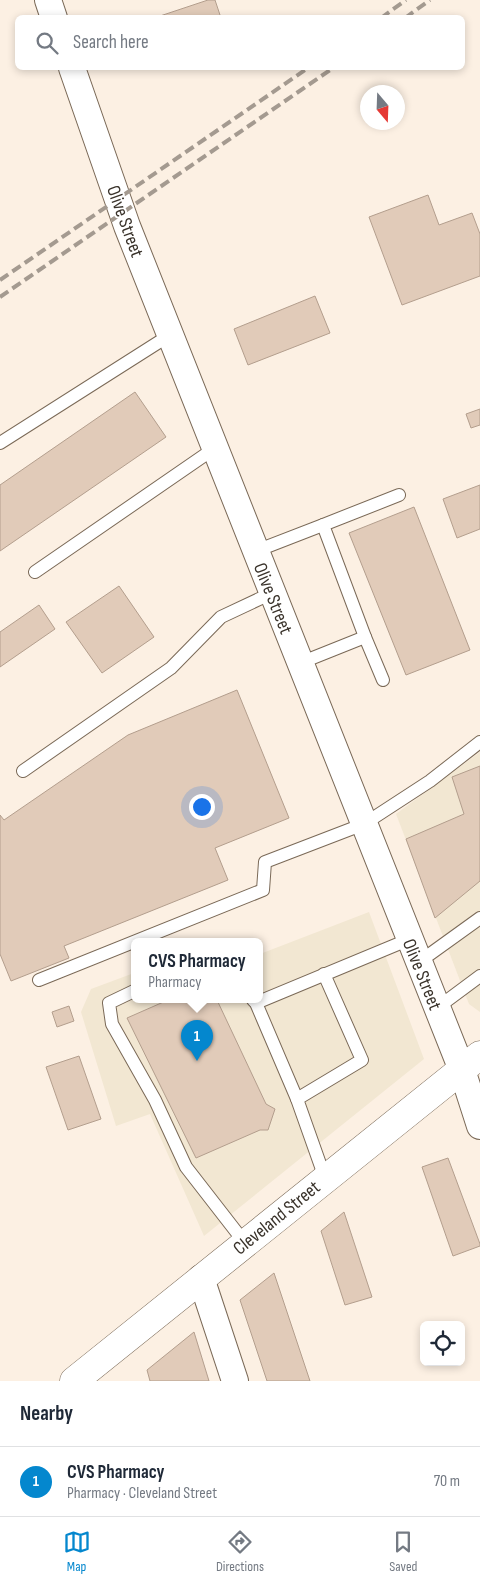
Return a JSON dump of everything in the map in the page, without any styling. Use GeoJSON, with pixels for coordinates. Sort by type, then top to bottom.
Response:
{"type":"FeatureCollection","features":[{"type":"Feature","properties":{"kind":"main road","name":"Cleveland Street"},"geometry":{"type":"LineString","coordinates":[[74,1381],[325,1178],[471,1063]]}},
{"type":"Feature","properties":{"kind":"street"},"geometry":{"type":"LineString","coordinates":[[48,0],[53,15]]}},
{"type":"Feature","properties":{"kind":"street","name":"Olive Street"},"geometry":{"type":"LineString","coordinates":[[73,70],[122,213],[414,951],[437,1008],[471,1063],[480,1126]]}},
{"type":"Feature","properties":{"kind":"street"},"geometry":{"type":"LineString","coordinates":[[201,1278],[235,1381]]}},
{"type":"Feature","properties":{"kind":"lane"},"geometry":{"type":"LineString","coordinates":[[0,443],[170,335]]}},
{"type":"Feature","properties":{"kind":"lane"},"geometry":{"type":"LineString","coordinates":[[35,572],[215,448]]}},
{"type":"Feature","properties":{"kind":"lane"},"geometry":{"type":"LineString","coordinates":[[256,552],[399,495]]}},
{"type":"Feature","properties":{"kind":"lane"},"geometry":{"type":"LineString","coordinates":[[323,525],[383,680]]}},
{"type":"Feature","properties":{"kind":"lane"},"geometry":{"type":"LineString","coordinates":[[23,771],[171,668],[221,618],[272,593]]}},
{"type":"Feature","properties":{"kind":"lane"},"geometry":{"type":"LineString","coordinates":[[300,663],[365,637]]}},
{"type":"Feature","properties":{"kind":"lane"},"geometry":{"type":"LineString","coordinates":[[144,938],[263,890],[266,862],[364,824],[430,781],[480,742]]}},
{"type":"Feature","properties":{"kind":"lane"},"geometry":{"type":"LineString","coordinates":[[263,998],[324,974],[414,951],[480,918]]}},
{"type":"Feature","properties":{"kind":"lane"},"geometry":{"type":"LineString","coordinates":[[39,980],[131,943]]}},
{"type":"Feature","properties":{"kind":"lane"},"geometry":{"type":"LineString","coordinates":[[297,1099],[362,1060],[324,974]]}},
{"type":"Feature","properties":{"kind":"lane"},"geometry":{"type":"LineString","coordinates":[[437,1008],[480,976]]}},
{"type":"Feature","properties":{"kind":"lane"},"geometry":{"type":"LineString","coordinates":[[131,992],[108,1003],[112,1024],[156,1100],[186,1167],[245,1243]]}},
{"type":"Feature","properties":{"kind":"lane"},"geometry":{"type":"LineString","coordinates":[[256,1003],[297,1099],[325,1178]]}},
{"type":"Feature","properties":{"kind":"shaded area"},"geometry":{"type":"Polygon","coordinates":[[[480,752],[480,1012],[469,1004],[396,814],[480,752]]]}},
{"type":"Feature","properties":{"kind":"shaded area"},"geometry":{"type":"Polygon","coordinates":[[[369,912],[424,1059],[204,1236],[150,1114],[116,1126],[81,1012],[91,989],[131,974],[131,1003],[263,1003],[263,953],[369,912]]]}},
{"type":"Feature","properties":{"kind":"building"},"geometry":{"type":"Polygon","coordinates":[[[208,0],[215,0],[220,15],[163,15],[208,0]]]}},
{"type":"Feature","properties":{"kind":"building"},"geometry":{"type":"Polygon","coordinates":[[[428,195],[439,225],[472,213],[480,234],[480,276],[402,305],[369,217],[428,195]]]}},
{"type":"Feature","properties":{"kind":"building"},"geometry":{"type":"Polygon","coordinates":[[[315,296],[330,333],[248,365],[234,329],[315,296]]]}},
{"type":"Feature","properties":{"kind":"building"},"geometry":{"type":"Polygon","coordinates":[[[135,392],[166,437],[0,551],[0,485],[135,392]]]}},
{"type":"Feature","properties":{"kind":"building"},"geometry":{"type":"Polygon","coordinates":[[[480,409],[480,425],[471,428],[466,414],[480,409]]]}},
{"type":"Feature","properties":{"kind":"building"},"geometry":{"type":"Polygon","coordinates":[[[480,485],[480,529],[457,538],[443,499],[480,485]]]}},
{"type":"Feature","properties":{"kind":"building"},"geometry":{"type":"Polygon","coordinates":[[[414,507],[470,650],[406,675],[349,533],[414,507]]]}},
{"type":"Feature","properties":{"kind":"building"},"geometry":{"type":"Polygon","coordinates":[[[119,586],[154,637],[102,673],[66,622],[119,586]]]}},
{"type":"Feature","properties":{"kind":"building"},"geometry":{"type":"Polygon","coordinates":[[[39,605],[55,629],[0,667],[0,632],[39,605]]]}},
{"type":"Feature","properties":{"kind":"building"},"geometry":{"type":"Polygon","coordinates":[[[237,690],[289,818],[215,848],[228,880],[64,946],[69,958],[11,981],[0,954],[0,815],[4,820],[128,735],[237,690]]]}},
{"type":"Feature","properties":{"kind":"building"},"geometry":{"type":"Polygon","coordinates":[[[480,766],[480,881],[435,918],[406,839],[464,814],[452,777],[480,766]]]}},
{"type":"Feature","properties":{"kind":"building"},"geometry":{"type":"Polygon","coordinates":[[[161,1003],[218,1003],[266,1104],[275,1109],[268,1130],[260,1130],[196,1158],[127,1018],[161,1003]]]}},
{"type":"Feature","properties":{"kind":"building"},"geometry":{"type":"Polygon","coordinates":[[[69,1006],[74,1021],[57,1027],[52,1012],[69,1006]]]}},
{"type":"Feature","properties":{"kind":"building"},"geometry":{"type":"Polygon","coordinates":[[[79,1056],[101,1119],[68,1130],[46,1067],[79,1056]]]}},
{"type":"Feature","properties":{"kind":"building"},"geometry":{"type":"Polygon","coordinates":[[[448,1158],[480,1244],[480,1246],[453,1256],[422,1167],[448,1158]]]}},
{"type":"Feature","properties":{"kind":"building"},"geometry":{"type":"Polygon","coordinates":[[[344,1212],[372,1297],[345,1305],[321,1231],[344,1212]]]}},
{"type":"Feature","properties":{"kind":"building"},"geometry":{"type":"Polygon","coordinates":[[[274,1273],[310,1381],[267,1381],[240,1300],[274,1273]]]}},
{"type":"Feature","properties":{"kind":"building"},"geometry":{"type":"Polygon","coordinates":[[[194,1332],[209,1381],[150,1381],[147,1370],[194,1332]]]}},
{"type":"Feature","properties":{"kind":"railway"},"geometry":{"type":"LineString","coordinates":[[385,15],[406,0]]}},
{"type":"Feature","properties":{"kind":"railway"},"geometry":{"type":"LineString","coordinates":[[409,15],[430,0]]}},
{"type":"Feature","properties":{"kind":"railway"},"geometry":{"type":"LineString","coordinates":[[0,280],[305,70]]}},
{"type":"Feature","properties":{"kind":"railway"},"geometry":{"type":"LineString","coordinates":[[0,297],[330,70]]}},
{"type":"Feature","properties":{"kind":"place","name":"CVS Pharmacy"},"geometry":{"type":"Point","coordinates":[197,1061]}}]}
